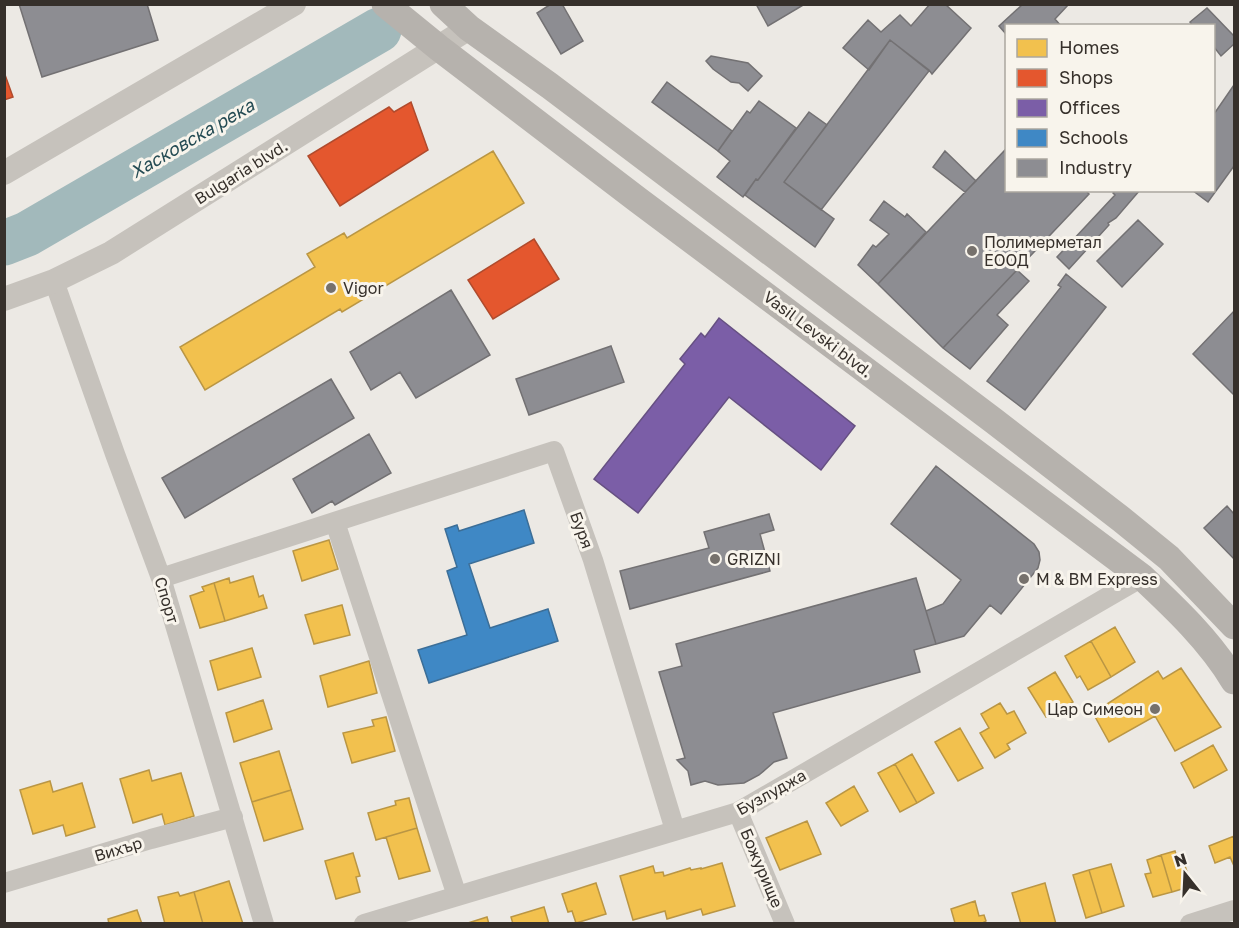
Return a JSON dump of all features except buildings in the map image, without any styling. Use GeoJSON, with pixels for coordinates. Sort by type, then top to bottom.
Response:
{"type":"FeatureCollection","features":[{"type":"Feature","properties":{"kind":"main road","name":"Vasil Levski blvd."},"geometry":{"type":"LineString","coordinates":[[386,4],[439,48],[638,200],[1142,577],[1205,641],[1234,681]]}},
{"type":"Feature","properties":{"kind":"main road"},"geometry":{"type":"LineString","coordinates":[[443,4],[469,28],[559,93],[1112,512],[1169,558],[1234,626]]}},
{"type":"Feature","properties":{"kind":"street"},"geometry":{"type":"LineString","coordinates":[[4,173],[294,4]]}},
{"type":"Feature","properties":{"kind":"street","name":"Bulgaria blvd."},"geometry":{"type":"LineString","coordinates":[[4,299],[54,281],[111,253],[469,28]]}},
{"type":"Feature","properties":{"kind":"street","name":"Спорт"},"geometry":{"type":"LineString","coordinates":[[54,281],[162,578],[264,924]]}},
{"type":"Feature","properties":{"kind":"street","name":"Буря"},"geometry":{"type":"LineString","coordinates":[[162,578],[554,451],[592,560],[675,830]]}},
{"type":"Feature","properties":{"kind":"street"},"geometry":{"type":"LineString","coordinates":[[335,522],[457,896]]}},
{"type":"Feature","properties":{"kind":"street","name":"Бузлуджа"},"geometry":{"type":"LineString","coordinates":[[364,924],[738,812],[1142,577]]}},
{"type":"Feature","properties":{"kind":"street","name":"Божурище"},"geometry":{"type":"LineString","coordinates":[[738,812],[785,924]]}},
{"type":"Feature","properties":{"kind":"street","name":"Вихър"},"geometry":{"type":"LineString","coordinates":[[4,883],[233,817]]}},
{"type":"Feature","properties":{"kind":"street"},"geometry":{"type":"LineString","coordinates":[[1190,924],[1234,910]]}},
{"type":"Feature","properties":{"kind":"waterway","name":"Хасковска река"},"geometry":{"type":"LineString","coordinates":[[4,243],[27,234],[379,30]]}},
{"type":"Feature","properties":{"kind":"place","name":"Полимерметал ЕООД"},"geometry":{"type":"Point","coordinates":[972,251]}},
{"type":"Feature","properties":{"kind":"place","name":"Vigor"},"geometry":{"type":"Point","coordinates":[331,288]}},
{"type":"Feature","properties":{"kind":"place","name":"GRIZNI"},"geometry":{"type":"Point","coordinates":[715,559]}},
{"type":"Feature","properties":{"kind":"place","name":"M & BM Express"},"geometry":{"type":"Point","coordinates":[1024,579]}},
{"type":"Feature","properties":{"kind":"place","name":"Цар Симеон"},"geometry":{"type":"Point","coordinates":[1155,709]}}]}
